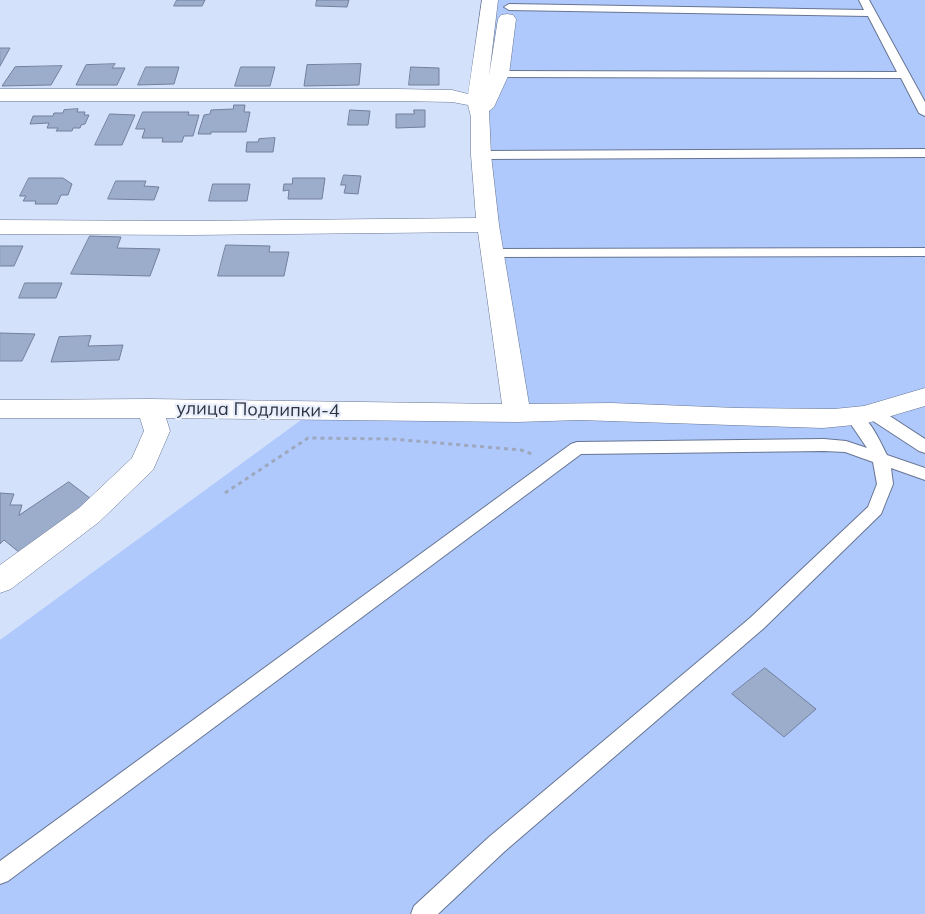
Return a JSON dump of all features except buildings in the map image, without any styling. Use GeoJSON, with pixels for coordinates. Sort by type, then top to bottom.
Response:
{"type":"FeatureCollection","features":[{"type":"Feature","properties":{"kind":"street"},"geometry":{"type":"LineString","coordinates":[[490,0],[478,107],[481,155],[488,225],[517,413]]}},
{"type":"Feature","properties":{"kind":"street"},"geometry":{"type":"LineString","coordinates":[[478,107],[500,74],[509,4]]}},
{"type":"Feature","properties":{"kind":"street"},"geometry":{"type":"LineString","coordinates":[[0,96],[452,96],[478,107]]}},
{"type":"Feature","properties":{"kind":"street"},"geometry":{"type":"LineString","coordinates":[[0,227],[191,228],[488,225]]}},
{"type":"Feature","properties":{"kind":"street","name":"улица Подлипки-4"},"geometry":{"type":"LineString","coordinates":[[0,409],[150,408],[312,412],[517,413],[547,411],[712,417],[864,415],[925,397]]}},
{"type":"Feature","properties":{"kind":"street"},"geometry":{"type":"LineString","coordinates":[[0,581],[89,515],[143,462],[157,431],[150,408]]}},
{"type":"Feature","properties":{"kind":"lane"},"geometry":{"type":"LineString","coordinates":[[864,0],[925,113]]}},
{"type":"Feature","properties":{"kind":"lane"},"geometry":{"type":"LineString","coordinates":[[509,4],[871,13]]}},
{"type":"Feature","properties":{"kind":"lane"},"geometry":{"type":"LineString","coordinates":[[500,74],[905,75]]}},
{"type":"Feature","properties":{"kind":"lane"},"geometry":{"type":"LineString","coordinates":[[481,155],[925,153]]}},
{"type":"Feature","properties":{"kind":"lane"},"geometry":{"type":"LineString","coordinates":[[493,253],[925,252]]}},
{"type":"Feature","properties":{"kind":"lane"},"geometry":{"type":"LineString","coordinates":[[864,415],[925,447]]}},
{"type":"Feature","properties":{"kind":"lane"},"geometry":{"type":"LineString","coordinates":[[422,914],[497,844],[757,624],[875,510],[885,484],[881,458],[869,436],[864,415]]}},
{"type":"Feature","properties":{"kind":"lane"},"geometry":{"type":"LineString","coordinates":[[0,874],[577,448],[824,445],[846,447],[925,474]]}},
{"type":"Feature","properties":{"kind":"path"},"geometry":{"type":"LineString","coordinates":[[225,493],[308,438],[392,439],[521,450],[556,463]]}},
{"type":"Feature","properties":{"kind":"shaded area"},"geometry":{"type":"Polygon","coordinates":[[[490,0],[925,0],[925,914],[0,914],[0,640],[312,412],[517,413],[481,155],[490,0]]]}}]}
